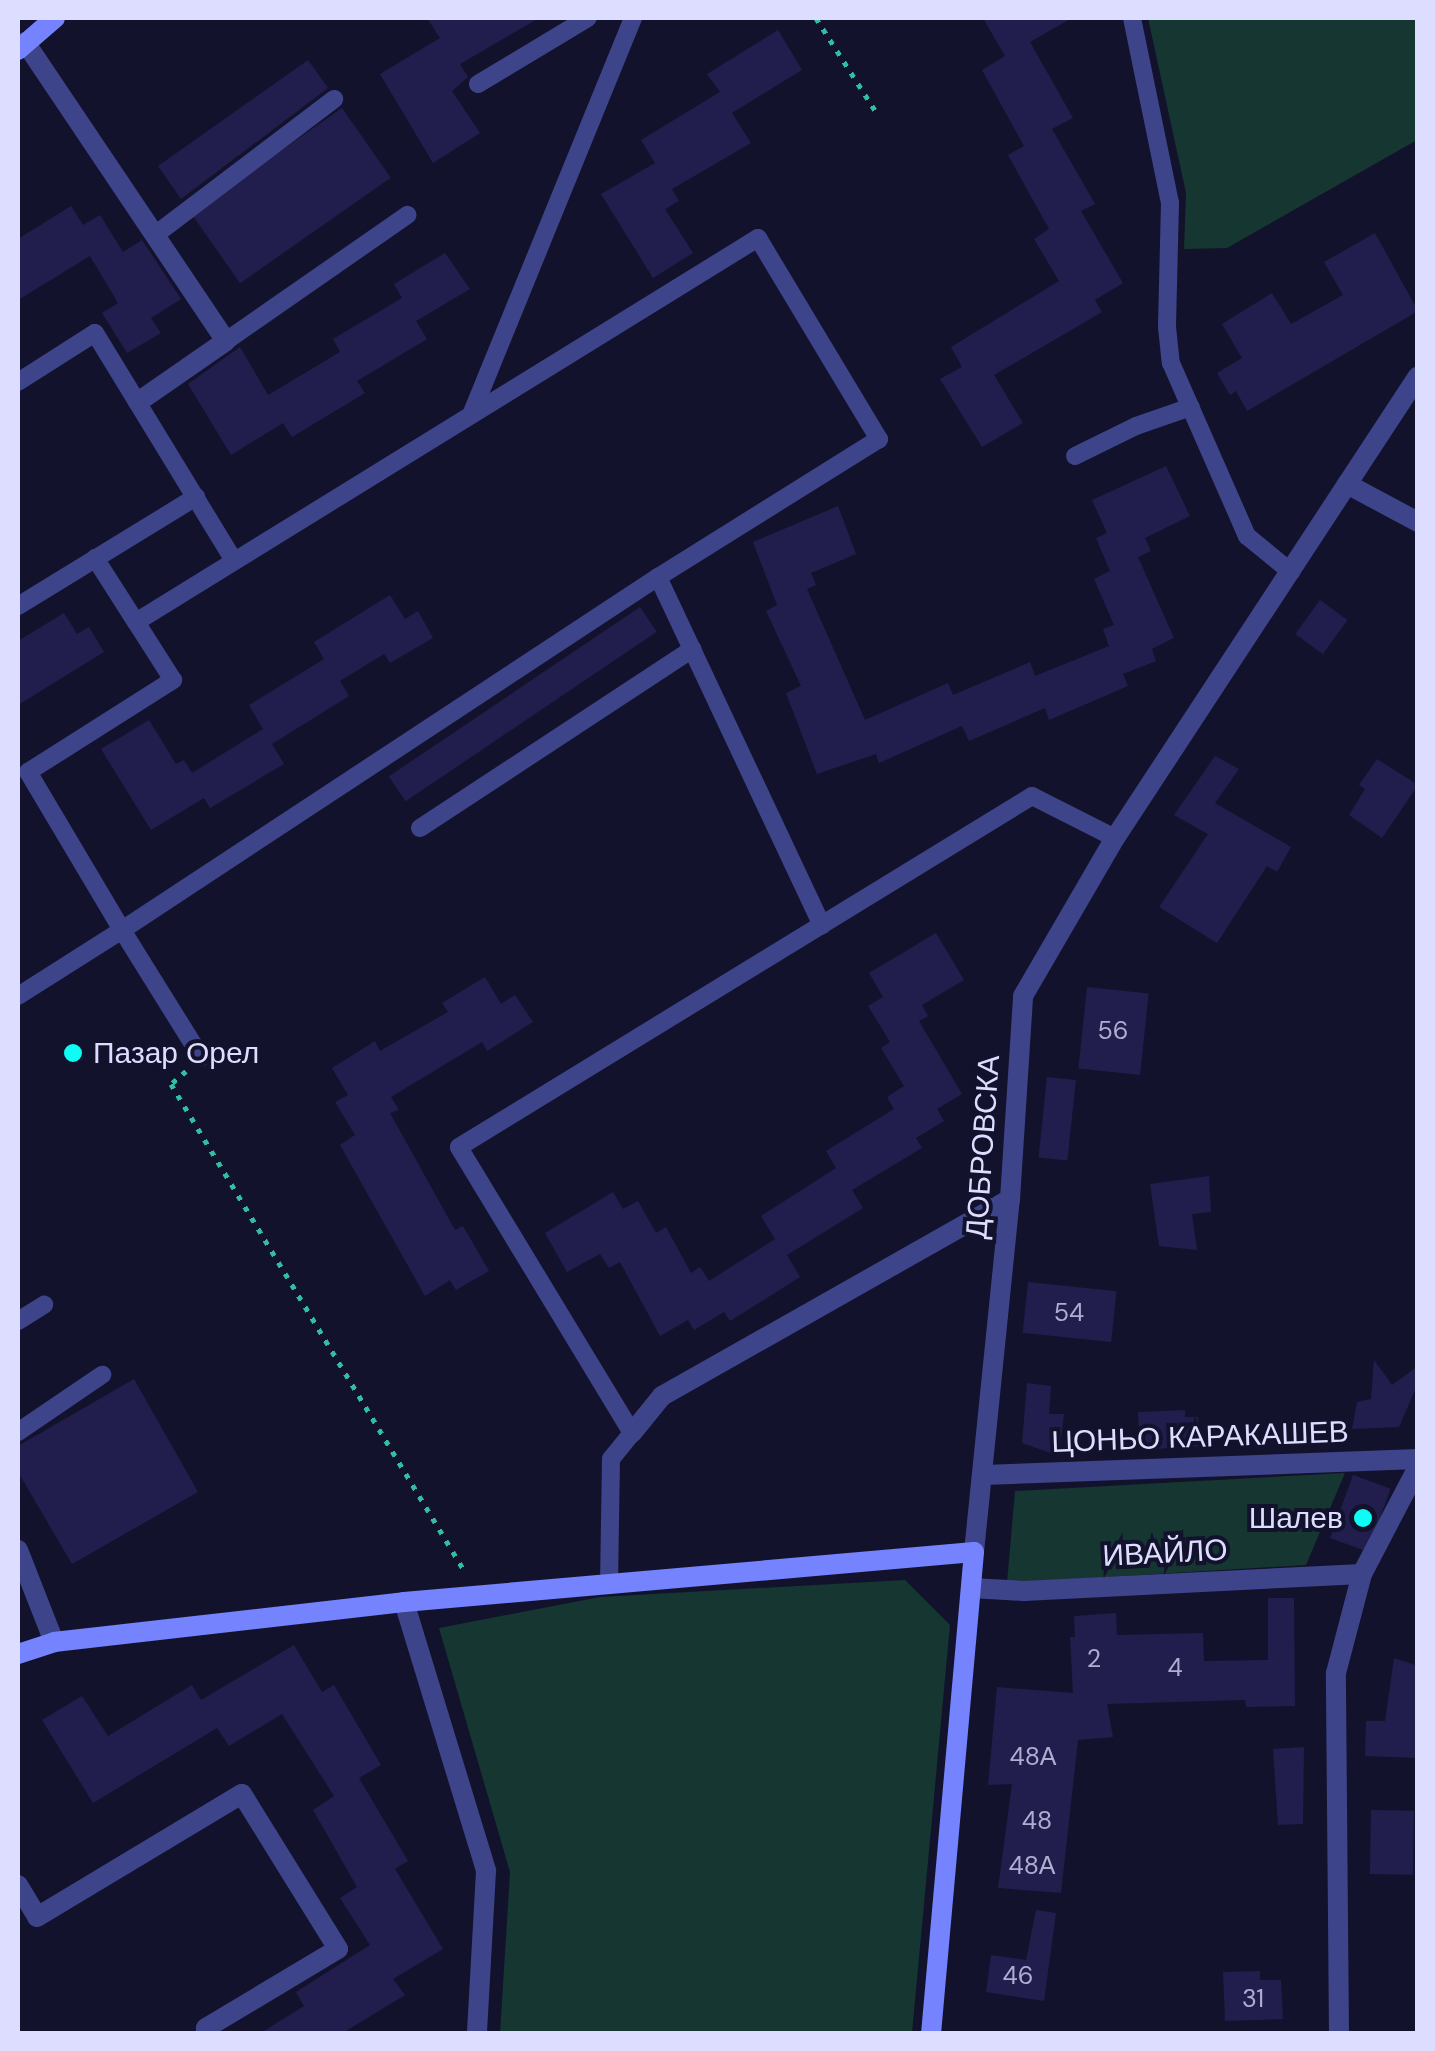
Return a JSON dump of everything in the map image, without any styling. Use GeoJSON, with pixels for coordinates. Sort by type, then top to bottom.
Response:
{"type":"FeatureCollection","features":[{"type":"Feature","properties":{"kind":"street"},"geometry":{"type":"LineString","coordinates":[[55,18],[22,46],[226,341],[138,402]]}},
{"type":"Feature","properties":{"kind":"street","name":"ДОБРОВСКА"},"geometry":{"type":"LineString","coordinates":[[931,2034],[1010,1199],[1023,996],[1115,838],[1418,376]]}},
{"type":"Feature","properties":{"kind":"street"},"geometry":{"type":"LineString","coordinates":[[1347,484],[1418,522]]}},
{"type":"Feature","properties":{"kind":"street"},"geometry":{"type":"LineString","coordinates":[[632,1433],[662,1396],[1010,1199]]}},
{"type":"Feature","properties":{"kind":"street","name":"ЦОНЬО КАРАКАШЕВ"},"geometry":{"type":"LineString","coordinates":[[984,1475],[1418,1459]]}},
{"type":"Feature","properties":{"kind":"street"},"geometry":{"type":"LineString","coordinates":[[1339,2034],[1336,1674],[1362,1574],[1418,1467]]}},
{"type":"Feature","properties":{"kind":"street"},"geometry":{"type":"LineString","coordinates":[[18,1550],[54,1642]]}},
{"type":"Feature","properties":{"kind":"street"},"geometry":{"type":"LineString","coordinates":[[18,1654],[54,1642],[404,1602],[974,1552]]}},
{"type":"Feature","properties":{"kind":"street","name":"ИВАЙЛО"},"geometry":{"type":"LineString","coordinates":[[971,1588],[1024,1591],[1362,1574]]}},
{"type":"Feature","properties":{"kind":"street"},"geometry":{"type":"LineString","coordinates":[[404,1602],[486,1871],[477,2034]]}},
{"type":"Feature","properties":{"kind":"street"},"geometry":{"type":"LineString","coordinates":[[18,1885],[37,1918],[242,1794],[338,1948],[206,2028],[206,2034]]}},
{"type":"Feature","properties":{"kind":"lane"},"geometry":{"type":"LineString","coordinates":[[478,84],[588,18]]}},
{"type":"Feature","properties":{"kind":"lane"},"geometry":{"type":"LineString","coordinates":[[471,415],[633,18]]}},
{"type":"Feature","properties":{"kind":"lane"},"geometry":{"type":"LineString","coordinates":[[1132,18],[1170,203],[1167,327],[1172,364],[1247,536],[1290,572]]}},
{"type":"Feature","properties":{"kind":"lane"},"geometry":{"type":"LineString","coordinates":[[155,235],[334,99]]}},
{"type":"Feature","properties":{"kind":"lane"},"geometry":{"type":"LineString","coordinates":[[226,341],[407,215]]}},
{"type":"Feature","properties":{"kind":"lane"},"geometry":{"type":"LineString","coordinates":[[18,996],[658,577],[879,439],[758,238],[136,622]]}},
{"type":"Feature","properties":{"kind":"lane"},"geometry":{"type":"LineString","coordinates":[[18,382],[95,332],[234,561]]}},
{"type":"Feature","properties":{"kind":"lane"},"geometry":{"type":"LineString","coordinates":[[1076,456],[1136,426],[1190,407]]}},
{"type":"Feature","properties":{"kind":"lane"},"geometry":{"type":"LineString","coordinates":[[18,606],[196,497]]}},
{"type":"Feature","properties":{"kind":"lane"},"geometry":{"type":"LineString","coordinates":[[95,558],[173,680],[28,772],[201,1057]]}},
{"type":"Feature","properties":{"kind":"lane"},"geometry":{"type":"LineString","coordinates":[[658,577],[822,925]]}},
{"type":"Feature","properties":{"kind":"lane"},"geometry":{"type":"LineString","coordinates":[[420,828],[692,649]]}},
{"type":"Feature","properties":{"kind":"lane"},"geometry":{"type":"LineString","coordinates":[[609,1585],[611,1459],[632,1433],[459,1147],[1032,796],[1115,838]]}},
{"type":"Feature","properties":{"kind":"lane"},"geometry":{"type":"LineString","coordinates":[[18,1321],[44,1305]]}},
{"type":"Feature","properties":{"kind":"lane"},"geometry":{"type":"LineString","coordinates":[[18,1432],[102,1376]]}},
{"type":"Feature","properties":{"kind":"path"},"geometry":{"type":"LineString","coordinates":[[816,18],[876,112]]}},
{"type":"Feature","properties":{"kind":"path"},"geometry":{"type":"LineString","coordinates":[[201,1057],[171,1084],[479,1596]]}},
{"type":"Feature","properties":{"kind":"green space"},"geometry":{"type":"Polygon","coordinates":[[[1148,18],[1417,18],[1417,140],[1227,248],[1184,249],[1186,193],[1148,18]]]}},
{"type":"Feature","properties":{"kind":"green space"},"geometry":{"type":"Polygon","coordinates":[[[1345,1473],[1306,1565],[1007,1583],[1015,1491],[1345,1473]]]}},
{"type":"Feature","properties":{"kind":"green space"},"geometry":{"type":"Polygon","coordinates":[[[905,1580],[950,1625],[912,2033],[500,2033],[510,1872],[439,1628],[600,1597],[905,1580]]]}},
{"type":"Feature","properties":{"kind":"building"},"geometry":{"type":"Polygon","coordinates":[[[427,18],[539,18],[460,64],[468,77],[452,91],[480,133],[433,163],[380,74],[440,38],[427,18]]]}},
{"type":"Feature","properties":{"kind":"building"},"geometry":{"type":"Polygon","coordinates":[[[983,18],[1072,18],[1030,42],[1073,118],[1052,129],[1095,204],[1081,211],[1123,283],[1095,300],[1102,312],[994,375],[1023,423],[982,447],[940,379],[962,367],[951,347],[1059,281],[1034,239],[1049,229],[1008,155],[1024,146],[982,70],[1005,56],[983,18]]]}},
{"type":"Feature","properties":{"kind":"building"},"geometry":{"type":"Polygon","coordinates":[[[778,30],[802,70],[732,113],[751,143],[672,189],[679,201],[665,209],[693,253],[653,278],[601,194],[655,163],[641,140],[720,92],[707,74],[778,30]]]}},
{"type":"Feature","properties":{"kind":"building"},"geometry":{"type":"Polygon","coordinates":[[[308,60],[328,88],[181,199],[158,166],[308,60]]]}},
{"type":"Feature","properties":{"kind":"building"},"geometry":{"type":"Polygon","coordinates":[[[342,108],[391,178],[240,283],[191,214],[342,108]]]}},
{"type":"Feature","properties":{"kind":"building"},"geometry":{"type":"Polygon","coordinates":[[[71,206],[83,225],[100,215],[123,252],[142,240],[181,299],[151,318],[161,333],[127,353],[102,313],[118,303],[90,256],[18,300],[18,239],[71,206]]]}},
{"type":"Feature","properties":{"kind":"building"},"geometry":{"type":"Polygon","coordinates":[[[1375,233],[1418,311],[1247,411],[1236,391],[1230,395],[1217,373],[1242,358],[1222,324],[1272,293],[1291,324],[1343,295],[1324,262],[1375,233]]]}},
{"type":"Feature","properties":{"kind":"building"},"geometry":{"type":"Polygon","coordinates":[[[445,253],[470,289],[416,321],[427,339],[357,381],[365,393],[292,437],[283,423],[231,455],[188,384],[240,347],[268,395],[340,352],[333,339],[402,298],[394,284],[445,253]]]}},
{"type":"Feature","properties":{"kind":"building"},"geometry":{"type":"Polygon","coordinates":[[[1166,466],[1190,516],[1145,538],[1151,551],[1138,557],[1174,638],[1152,649],[1156,661],[1123,674],[1128,686],[1049,720],[1045,708],[969,741],[962,726],[879,763],[876,754],[817,774],[786,693],[801,686],[766,611],[777,605],[753,542],[838,506],[856,554],[811,573],[816,585],[807,589],[865,720],[948,683],[953,695],[1030,662],[1035,676],[1109,646],[1103,629],[1114,625],[1094,579],[1110,571],[1096,538],[1107,533],[1092,500],[1166,466]]]}},
{"type":"Feature","properties":{"kind":"building"},"geometry":{"type":"Polygon","coordinates":[[[390,595],[405,619],[418,611],[433,638],[390,663],[384,654],[340,681],[349,696],[272,744],[284,764],[210,808],[204,798],[151,830],[101,749],[149,720],[176,764],[184,760],[192,773],[263,729],[249,705],[324,659],[314,642],[390,595]]]}},
{"type":"Feature","properties":{"kind":"building"},"geometry":{"type":"Polygon","coordinates":[[[1320,600],[1348,620],[1323,654],[1295,634],[1320,600]]]}},
{"type":"Feature","properties":{"kind":"building"},"geometry":{"type":"Polygon","coordinates":[[[640,607],[657,632],[406,801],[389,776],[640,607]]]}},
{"type":"Feature","properties":{"kind":"building"},"geometry":{"type":"Polygon","coordinates":[[[64,613],[77,634],[89,627],[104,652],[18,705],[18,641],[64,613]]]}},
{"type":"Feature","properties":{"kind":"building"},"geometry":{"type":"Polygon","coordinates":[[[1215,756],[1239,769],[1215,803],[1291,847],[1277,872],[1267,866],[1217,943],[1159,907],[1208,834],[1174,815],[1215,756]]]}},
{"type":"Feature","properties":{"kind":"building"},"geometry":{"type":"Polygon","coordinates":[[[1377,759],[1418,785],[1382,838],[1349,815],[1365,789],[1359,785],[1377,759]]]}},
{"type":"Feature","properties":{"kind":"building"},"geometry":{"type":"Polygon","coordinates":[[[936,933],[964,980],[922,1005],[928,1016],[919,1021],[962,1094],[937,1109],[944,1121],[916,1138],[922,1148],[852,1190],[863,1208],[787,1255],[800,1277],[730,1321],[724,1312],[694,1330],[688,1320],[660,1336],[620,1262],[609,1268],[600,1254],[567,1272],[545,1233],[613,1192],[623,1209],[638,1201],[656,1233],[666,1227],[691,1273],[700,1267],[709,1281],[775,1239],[761,1216],[836,1168],[826,1151],[894,1109],[887,1097],[904,1086],[881,1048],[890,1042],[868,1006],[883,997],[869,973],[936,933]]]}},
{"type":"Feature","properties":{"kind":"building"},"geometry":{"type":"Polygon","coordinates":[[[485,977],[501,1004],[515,995],[533,1022],[487,1051],[482,1042],[391,1097],[399,1110],[390,1113],[455,1230],[463,1226],[489,1271],[456,1290],[450,1280],[425,1296],[340,1145],[355,1135],[335,1102],[348,1095],[332,1068],[375,1041],[380,1051],[448,1012],[442,1003],[485,977]]]}},
{"type":"Feature","properties":{"kind":"building"},"geometry":{"type":"Polygon","coordinates":[[[1087,987],[1149,993],[1140,1075],[1078,1069],[1087,987]]]}},
{"type":"Feature","properties":{"kind":"building"},"geometry":{"type":"Polygon","coordinates":[[[1047,1077],[1076,1080],[1067,1161],[1039,1158],[1047,1077]]]}},
{"type":"Feature","properties":{"kind":"building"},"geometry":{"type":"Polygon","coordinates":[[[1209,1176],[1211,1212],[1192,1214],[1197,1250],[1159,1246],[1150,1184],[1209,1176]]]}},
{"type":"Feature","properties":{"kind":"building"},"geometry":{"type":"Polygon","coordinates":[[[1028,1282],[1117,1291],[1111,1342],[1023,1333],[1028,1282]]]}},
{"type":"Feature","properties":{"kind":"building"},"geometry":{"type":"Polygon","coordinates":[[[1374,1360],[1392,1385],[1418,1366],[1418,1383],[1399,1427],[1352,1429],[1357,1402],[1371,1399],[1374,1360]]]}},
{"type":"Feature","properties":{"kind":"building"},"geometry":{"type":"Polygon","coordinates":[[[134,1379],[198,1492],[72,1564],[18,1472],[18,1446],[134,1379]]]}},
{"type":"Feature","properties":{"kind":"building"},"geometry":{"type":"Polygon","coordinates":[[[1027,1383],[1051,1386],[1049,1414],[1064,1414],[1059,1456],[1022,1443],[1027,1383]]]}},
{"type":"Feature","properties":{"kind":"building"},"geometry":{"type":"Polygon","coordinates":[[[1185,1410],[1185,1417],[1198,1417],[1200,1446],[1140,1450],[1138,1412],[1185,1410]]]}},
{"type":"Feature","properties":{"kind":"building"},"geometry":{"type":"Polygon","coordinates":[[[1353,1475],[1391,1489],[1368,1552],[1330,1538],[1353,1475]]]}},
{"type":"Feature","properties":{"kind":"building"},"geometry":{"type":"Polygon","coordinates":[[[1268,1598],[1294,1598],[1295,1706],[1246,1707],[1245,1700],[1107,1704],[1113,1737],[1078,1740],[1061,1893],[998,1888],[1012,1784],[988,1785],[997,1687],[1073,1693],[1070,1637],[1075,1637],[1074,1616],[1116,1613],[1117,1635],[1203,1633],[1204,1661],[1268,1660],[1268,1598]]]}},
{"type":"Feature","properties":{"kind":"building"},"geometry":{"type":"Polygon","coordinates":[[[294,1645],[322,1692],[334,1685],[381,1765],[359,1778],[408,1861],[395,1869],[443,1949],[393,1979],[405,1995],[341,2034],[259,2034],[304,2006],[296,1992],[370,1945],[340,1898],[357,1887],[313,1810],[334,1796],[282,1714],[229,1746],[217,1728],[93,1803],[42,1720],[82,1696],[108,1736],[192,1685],[201,1700],[294,1645]]]}},
{"type":"Feature","properties":{"kind":"building"},"geometry":{"type":"Polygon","coordinates":[[[1394,1658],[1418,1666],[1418,1758],[1365,1756],[1366,1721],[1385,1721],[1394,1658]]]}},
{"type":"Feature","properties":{"kind":"building"},"geometry":{"type":"Polygon","coordinates":[[[1304,1747],[1303,1824],[1278,1825],[1273,1749],[1304,1747]]]}},
{"type":"Feature","properties":{"kind":"building"},"geometry":{"type":"Polygon","coordinates":[[[1371,1810],[1414,1811],[1413,1875],[1370,1874],[1371,1810]]]}},
{"type":"Feature","properties":{"kind":"building"},"geometry":{"type":"Polygon","coordinates":[[[1036,1910],[1056,1913],[1044,2001],[986,1992],[991,1955],[1026,1960],[1036,1910]]]}},
{"type":"Feature","properties":{"kind":"building"},"geometry":{"type":"Polygon","coordinates":[[[1260,1971],[1260,1980],[1281,1980],[1283,2019],[1225,2021],[1223,1972],[1260,1971]]]}},
{"type":"Feature","properties":{"kind":"place","name":"Пазар Орел"},"geometry":{"type":"Point","coordinates":[73,1053]}},
{"type":"Feature","properties":{"kind":"place","name":"Шалев"},"geometry":{"type":"Point","coordinates":[1363,1518]}}]}
